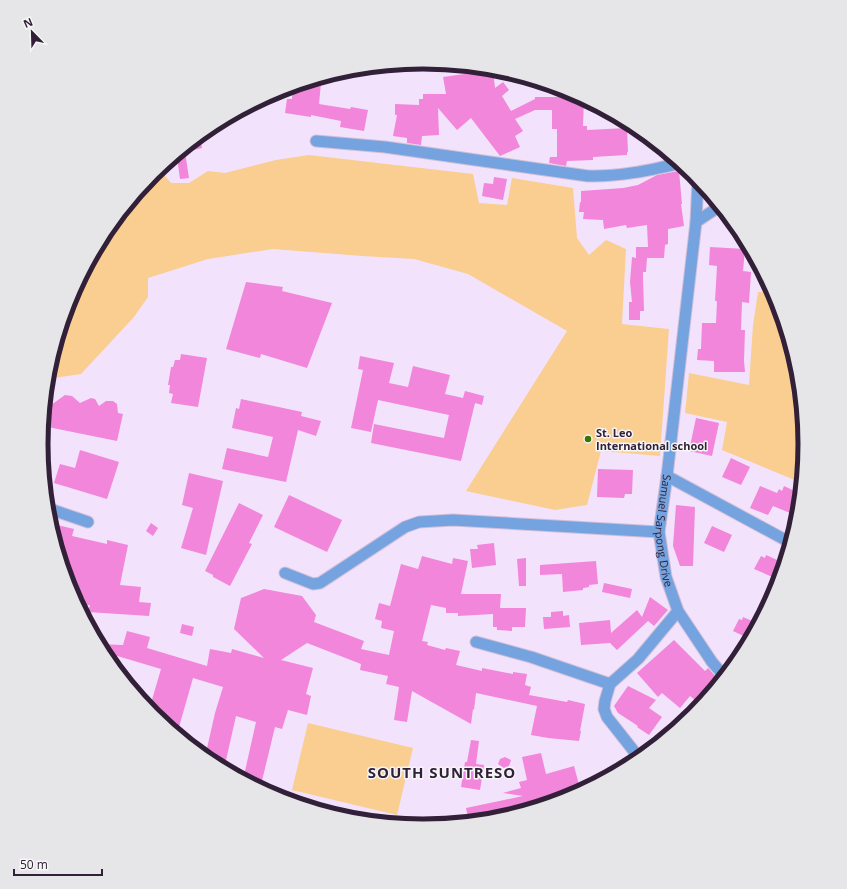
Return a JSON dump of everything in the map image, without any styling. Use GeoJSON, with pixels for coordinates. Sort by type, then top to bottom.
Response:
{"type":"FeatureCollection","features":[{"type":"Feature","properties":{"kind":"street"},"geometry":{"type":"LineString","coordinates":[[316,141],[392,148],[588,176],[624,174],[674,164]]}},
{"type":"Feature","properties":{"kind":"street","name":"Samuel Sarpong Drive"},"geometry":{"type":"LineString","coordinates":[[698,189],[696,222],[660,532],[666,578],[678,611],[712,662],[721,673]]}},
{"type":"Feature","properties":{"kind":"street"},"geometry":{"type":"LineString","coordinates":[[696,222],[715,209]]}},
{"type":"Feature","properties":{"kind":"street"},"geometry":{"type":"LineString","coordinates":[[667,476],[786,540]]}},
{"type":"Feature","properties":{"kind":"street"},"geometry":{"type":"LineString","coordinates":[[54,510],[88,522]]}},
{"type":"Feature","properties":{"kind":"street"},"geometry":{"type":"LineString","coordinates":[[285,573],[313,584],[320,583],[405,527],[418,522],[453,520],[660,532]]}},
{"type":"Feature","properties":{"kind":"street"},"geometry":{"type":"LineString","coordinates":[[635,755],[607,717],[604,709],[610,684],[638,659],[678,611]]}},
{"type":"Feature","properties":{"kind":"street"},"geometry":{"type":"LineString","coordinates":[[476,642],[532,657],[610,684]]}},
{"type":"Feature","properties":{"kind":"shaded area"},"geometry":{"type":"Polygon","coordinates":[[[309,155],[473,174],[479,203],[507,205],[512,178],[573,188],[577,238],[589,255],[606,240],[626,249],[622,324],[669,329],[660,456],[601,451],[587,505],[555,510],[466,491],[567,331],[468,274],[414,259],[273,249],[208,259],[148,278],[148,297],[134,317],[81,374],[54,378],[68,324],[87,278],[111,236],[141,197],[158,179],[163,174],[171,183],[189,183],[208,171],[225,173],[276,160],[309,155]]]}},
{"type":"Feature","properties":{"kind":"shaded area"},"geometry":{"type":"Polygon","coordinates":[[[758,292],[766,292],[779,324],[786,347],[796,395],[799,444],[797,481],[722,450],[727,422],[685,413],[689,373],[749,385],[753,325],[758,292]]]}},
{"type":"Feature","properties":{"kind":"shaded area"},"geometry":{"type":"Polygon","coordinates":[[[308,723],[413,748],[397,815],[292,790],[308,723]]]}},
{"type":"Feature","properties":{"kind":"building"},"geometry":{"type":"Polygon","coordinates":[[[476,72],[494,75],[495,88],[503,82],[509,90],[502,96],[511,111],[535,99],[535,97],[567,98],[584,105],[583,126],[587,126],[587,130],[627,129],[627,155],[593,157],[593,160],[567,161],[566,166],[549,163],[550,157],[557,157],[557,129],[552,129],[552,110],[535,110],[515,119],[523,131],[515,136],[520,147],[500,156],[471,118],[457,130],[438,108],[439,135],[422,136],[421,145],[407,143],[407,138],[393,136],[397,115],[395,115],[395,104],[419,105],[419,99],[423,99],[423,94],[446,94],[443,77],[476,72]]]}},
{"type":"Feature","properties":{"kind":"building"},"geometry":{"type":"Polygon","coordinates":[[[321,84],[319,104],[368,110],[364,131],[340,127],[341,121],[311,115],[311,117],[285,113],[287,99],[292,99],[292,93],[321,84]]]}},
{"type":"Feature","properties":{"kind":"building"},"geometry":{"type":"Polygon","coordinates":[[[201,142],[202,148],[190,151],[201,142]]]}},
{"type":"Feature","properties":{"kind":"building"},"geometry":{"type":"Polygon","coordinates":[[[185,155],[189,178],[180,179],[178,164],[173,165],[185,155]]]}},
{"type":"Feature","properties":{"kind":"building"},"geometry":{"type":"Polygon","coordinates":[[[679,171],[684,226],[668,229],[668,244],[665,245],[664,258],[647,258],[646,272],[643,272],[644,311],[640,311],[640,320],[629,320],[629,302],[632,302],[630,282],[632,257],[636,258],[636,247],[648,247],[647,225],[627,228],[626,225],[604,229],[603,220],[583,219],[584,212],[579,212],[581,191],[623,188],[638,185],[657,175],[679,171]]]}},
{"type":"Feature","properties":{"kind":"building"},"geometry":{"type":"Polygon","coordinates":[[[494,177],[507,179],[503,200],[482,196],[484,183],[493,184],[494,177]]]}},
{"type":"Feature","properties":{"kind":"building"},"geometry":{"type":"Polygon","coordinates":[[[710,247],[744,249],[745,250],[743,271],[751,272],[749,303],[742,302],[741,330],[745,330],[745,372],[714,372],[714,361],[697,360],[698,349],[701,349],[702,323],[716,323],[717,301],[715,301],[717,266],[709,265],[710,247]]]}},
{"type":"Feature","properties":{"kind":"building"},"geometry":{"type":"Polygon","coordinates":[[[246,282],[283,287],[282,291],[332,303],[307,368],[261,354],[260,358],[226,349],[246,282]]]}},
{"type":"Feature","properties":{"kind":"building"},"geometry":{"type":"Polygon","coordinates":[[[181,354],[207,358],[198,407],[171,403],[173,394],[169,393],[170,385],[168,385],[171,367],[173,367],[175,360],[180,360],[181,354]]]}},
{"type":"Feature","properties":{"kind":"building"},"geometry":{"type":"Polygon","coordinates":[[[360,356],[394,363],[389,383],[408,387],[413,366],[450,375],[445,394],[463,398],[465,391],[484,396],[482,405],[475,403],[461,461],[371,443],[374,424],[444,438],[449,415],[378,400],[371,432],[351,428],[363,370],[358,369],[360,356]]]}},
{"type":"Feature","properties":{"kind":"building"},"geometry":{"type":"Polygon","coordinates":[[[65,395],[72,396],[80,403],[91,398],[95,399],[99,406],[106,401],[113,401],[117,404],[118,413],[123,414],[117,441],[49,427],[50,406],[65,395]]]}},
{"type":"Feature","properties":{"kind":"building"},"geometry":{"type":"Polygon","coordinates":[[[241,399],[302,412],[301,416],[321,421],[316,436],[298,430],[286,482],[222,469],[227,448],[268,457],[273,437],[232,428],[236,408],[239,409],[241,399]]]}},
{"type":"Feature","properties":{"kind":"building"},"geometry":{"type":"Polygon","coordinates":[[[696,418],[719,423],[712,456],[689,451],[696,418]]]}},
{"type":"Feature","properties":{"kind":"building"},"geometry":{"type":"Polygon","coordinates":[[[80,450],[119,462],[107,499],[54,483],[60,464],[75,468],[80,450]]]}},
{"type":"Feature","properties":{"kind":"building"},"geometry":{"type":"Polygon","coordinates":[[[731,458],[750,467],[741,485],[722,477],[731,458]]]}},
{"type":"Feature","properties":{"kind":"building"},"geometry":{"type":"Polygon","coordinates":[[[598,469],[633,470],[632,494],[625,494],[624,498],[597,497],[598,469]]]}},
{"type":"Feature","properties":{"kind":"building"},"geometry":{"type":"Polygon","coordinates":[[[189,473],[223,481],[206,555],[181,548],[193,508],[182,505],[189,473]]]}},
{"type":"Feature","properties":{"kind":"building"},"geometry":{"type":"Polygon","coordinates":[[[760,486],[777,493],[779,489],[782,491],[784,486],[796,492],[793,514],[773,506],[768,515],[750,508],[760,486]]]}},
{"type":"Feature","properties":{"kind":"building"},"geometry":{"type":"Polygon","coordinates":[[[289,495],[342,520],[327,552],[274,527],[289,495]]]}},
{"type":"Feature","properties":{"kind":"building"},"geometry":{"type":"Polygon","coordinates":[[[239,503],[263,515],[249,543],[252,544],[230,586],[205,571],[239,503]]]}},
{"type":"Feature","properties":{"kind":"building"},"geometry":{"type":"Polygon","coordinates":[[[676,505],[695,507],[693,566],[680,566],[673,546],[676,505]]]}},
{"type":"Feature","properties":{"kind":"building"},"geometry":{"type":"Polygon","coordinates":[[[151,523],[158,528],[153,536],[146,531],[151,523]]]}},
{"type":"Feature","properties":{"kind":"building"},"geometry":{"type":"Polygon","coordinates":[[[57,525],[74,529],[72,536],[107,544],[107,540],[128,545],[120,585],[141,587],[139,602],[151,603],[149,616],[88,612],[90,605],[85,605],[77,588],[68,565],[57,525]]]}},
{"type":"Feature","properties":{"kind":"building"},"geometry":{"type":"Polygon","coordinates":[[[712,526],[732,535],[724,552],[704,543],[712,526]]]}},
{"type":"Feature","properties":{"kind":"building"},"geometry":{"type":"Polygon","coordinates":[[[494,543],[496,565],[472,568],[470,549],[478,549],[477,545],[494,543]]]}},
{"type":"Feature","properties":{"kind":"building"},"geometry":{"type":"Polygon","coordinates":[[[766,555],[780,561],[774,578],[754,569],[761,556],[765,558],[766,555]]]}},
{"type":"Feature","properties":{"kind":"building"},"geometry":{"type":"Polygon","coordinates":[[[422,556],[452,564],[453,558],[468,561],[461,594],[501,594],[500,608],[526,608],[525,627],[512,627],[512,631],[497,630],[497,627],[493,627],[493,614],[458,616],[458,613],[446,613],[446,608],[431,605],[422,641],[428,642],[427,645],[445,650],[446,648],[460,651],[456,665],[482,671],[482,668],[513,674],[513,672],[527,674],[525,685],[531,687],[529,695],[567,702],[568,700],[585,704],[579,741],[531,735],[537,706],[476,693],[471,724],[412,691],[407,722],[394,720],[399,687],[386,684],[388,676],[360,670],[361,664],[307,643],[281,660],[313,668],[306,694],[311,696],[307,715],[288,710],[282,729],[275,727],[261,783],[244,774],[256,722],[236,716],[225,763],[206,751],[223,687],[193,678],[178,729],[151,703],[161,669],[114,655],[116,659],[106,644],[123,645],[127,631],[150,637],[147,648],[207,666],[210,649],[231,653],[232,649],[264,658],[234,629],[241,598],[264,589],[302,596],[316,615],[314,622],[364,641],[361,649],[389,655],[394,631],[381,628],[382,621],[375,619],[379,603],[390,606],[401,564],[418,569],[422,556]]]}},
{"type":"Feature","properties":{"kind":"building"},"geometry":{"type":"Polygon","coordinates":[[[526,558],[526,586],[519,586],[517,559],[526,558]]]}},
{"type":"Feature","properties":{"kind":"building"},"geometry":{"type":"Polygon","coordinates":[[[596,561],[598,584],[589,585],[589,587],[583,588],[583,590],[563,592],[562,574],[540,575],[540,565],[596,561]]]}},
{"type":"Feature","properties":{"kind":"building"},"geometry":{"type":"Polygon","coordinates":[[[604,583],[632,589],[630,598],[602,592],[604,583]]]}},
{"type":"Feature","properties":{"kind":"building"},"geometry":{"type":"Polygon","coordinates":[[[650,597],[668,610],[654,626],[648,621],[617,650],[610,643],[581,645],[579,623],[610,620],[611,633],[637,610],[642,617],[650,597]]]}},
{"type":"Feature","properties":{"kind":"building"},"geometry":{"type":"Polygon","coordinates":[[[563,611],[563,616],[569,615],[570,627],[544,629],[543,617],[551,617],[551,612],[563,611]]]}},
{"type":"Feature","properties":{"kind":"building"},"geometry":{"type":"Polygon","coordinates":[[[743,617],[754,622],[746,637],[733,631],[739,619],[742,620],[743,617]]]}},
{"type":"Feature","properties":{"kind":"building"},"geometry":{"type":"Polygon","coordinates":[[[182,624],[194,627],[192,636],[180,633],[182,624]]]}},
{"type":"Feature","properties":{"kind":"building"},"geometry":{"type":"Polygon","coordinates":[[[674,640],[705,671],[708,668],[717,678],[695,700],[690,696],[680,708],[662,693],[658,697],[637,673],[674,640]]]}},
{"type":"Feature","properties":{"kind":"building"},"geometry":{"type":"Polygon","coordinates":[[[628,686],[656,700],[649,708],[662,717],[649,735],[618,713],[614,706],[628,686]]]}},
{"type":"Feature","properties":{"kind":"building"},"geometry":{"type":"Polygon","coordinates":[[[471,740],[479,741],[476,764],[484,765],[480,790],[461,787],[465,762],[467,762],[471,740]]]}},
{"type":"Feature","properties":{"kind":"building"},"geometry":{"type":"Polygon","coordinates":[[[541,753],[546,774],[574,766],[579,786],[544,800],[521,807],[497,813],[468,817],[466,808],[523,796],[503,793],[521,788],[519,782],[527,780],[522,757],[541,753]]]}},
{"type":"Feature","properties":{"kind":"building"},"geometry":{"type":"Polygon","coordinates":[[[505,757],[511,760],[509,766],[504,768],[498,764],[500,759],[505,757]]]}},
{"type":"Feature","properties":{"kind":"place","name":"St. Leo International school"},"geometry":{"type":"Point","coordinates":[588,439]}},
{"type":"Feature","properties":{"kind":"district","name":"SOUTH SUNTRESO"},"geometry":{"type":"Point","coordinates":[442,773]}}]}
